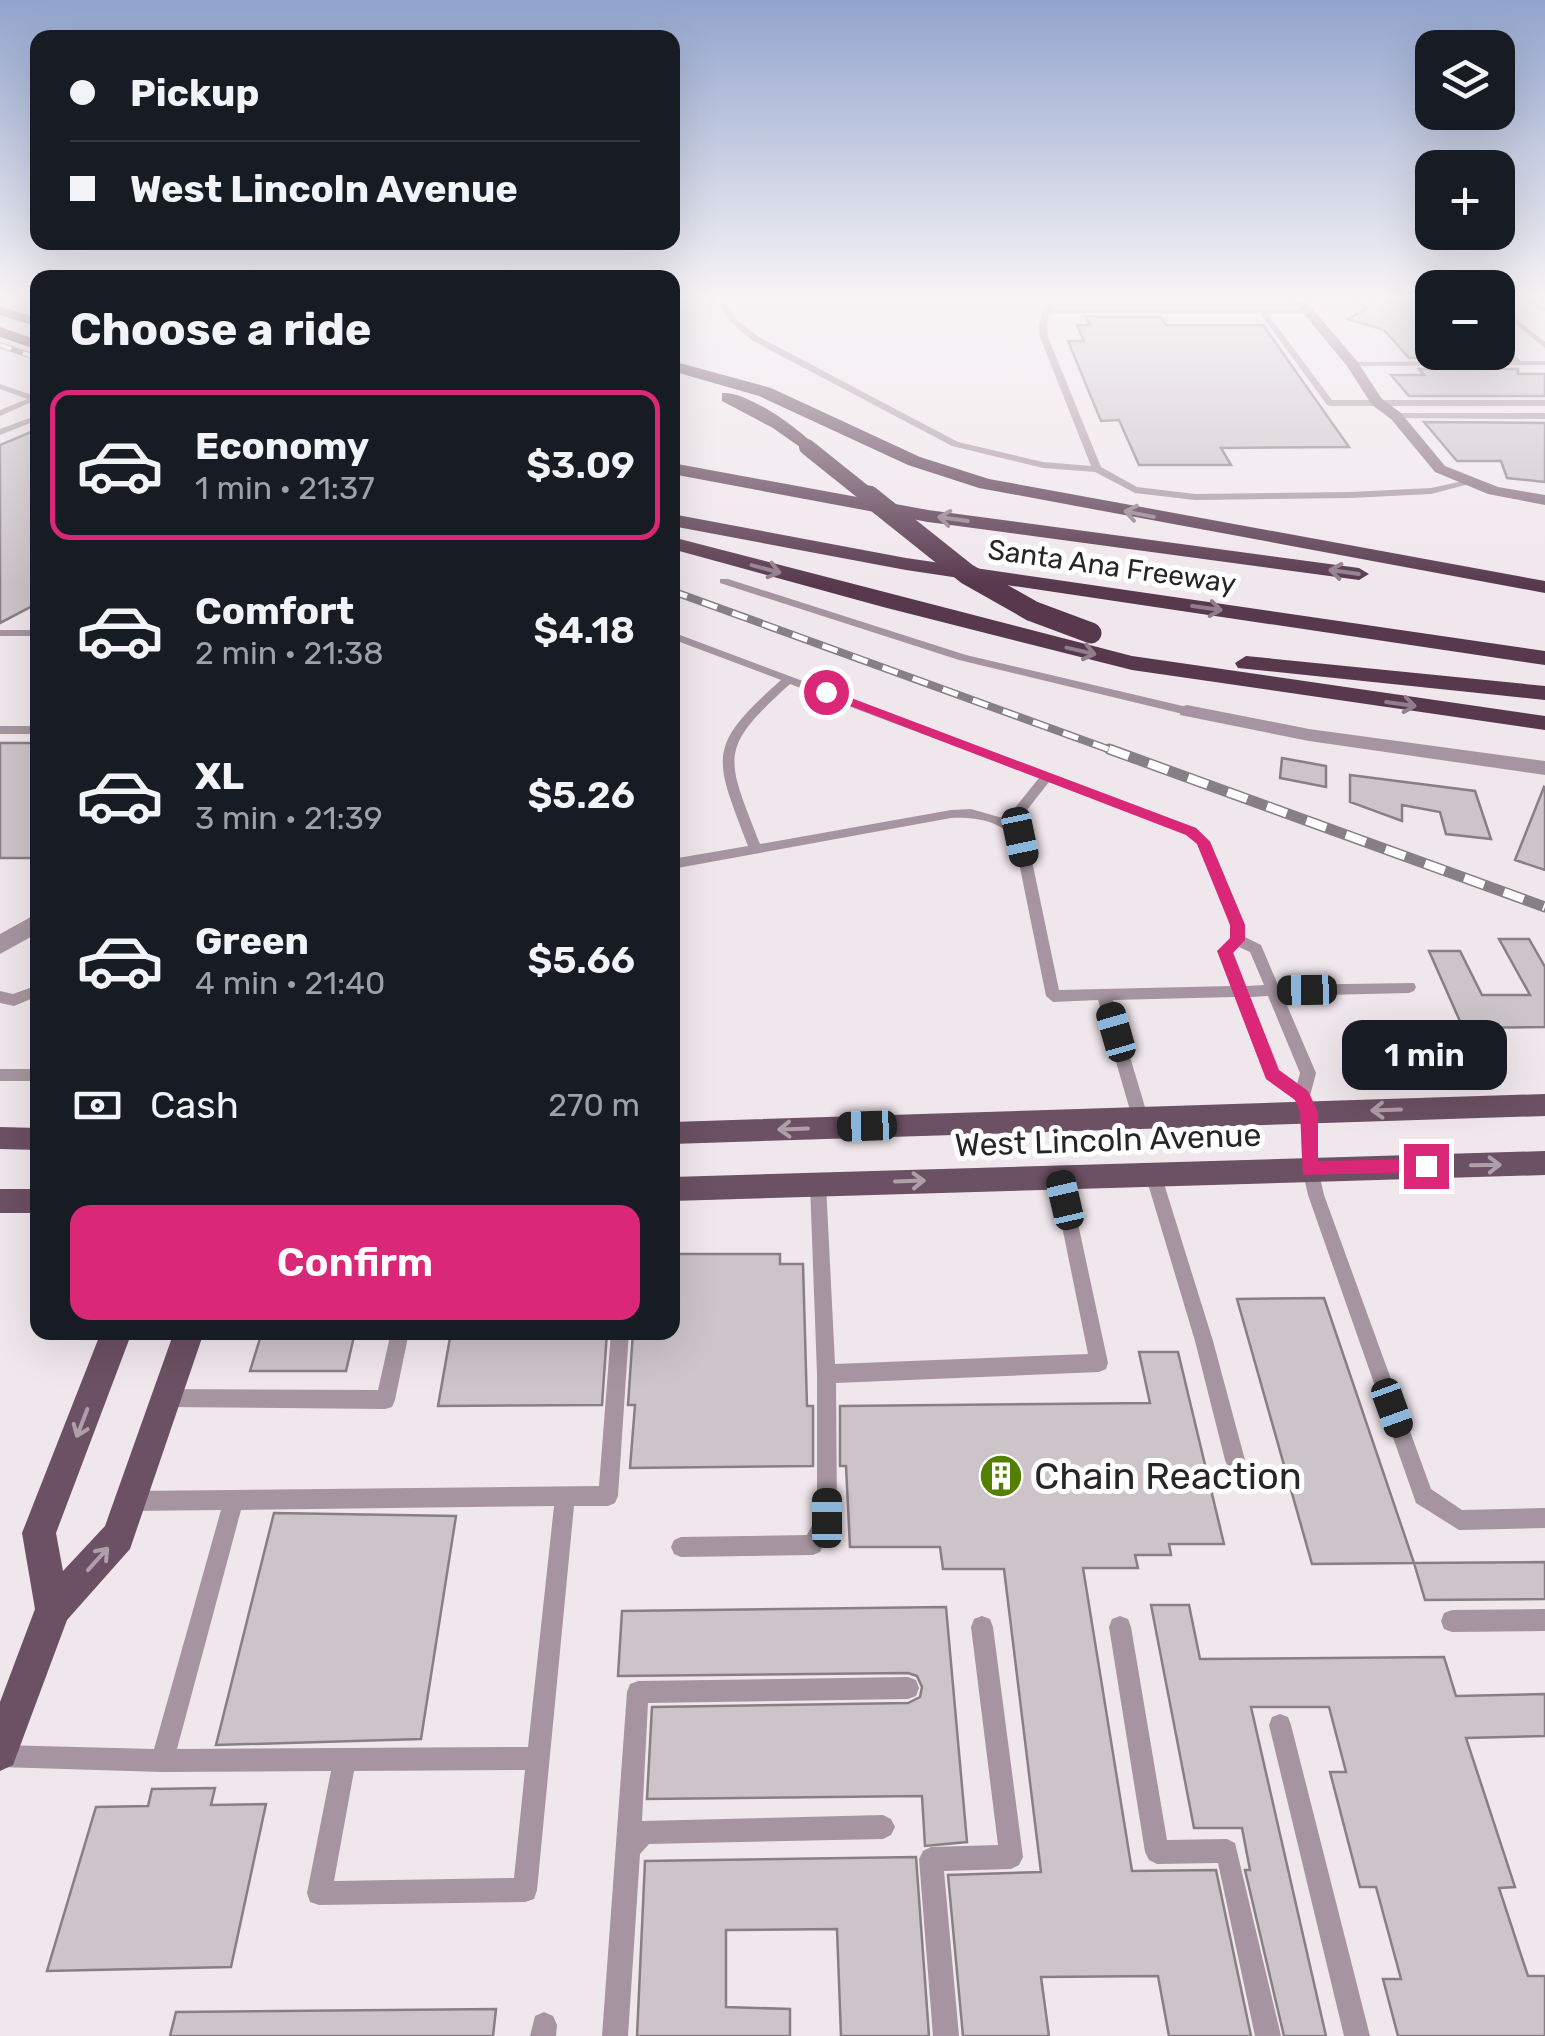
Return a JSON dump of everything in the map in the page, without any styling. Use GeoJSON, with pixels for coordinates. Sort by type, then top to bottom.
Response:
{"type":"FeatureCollection","features":[{"type":"Feature","properties":{"kind":"highway"},"geometry":{"type":"LineString","coordinates":[[723,396],[778,424],[966,574],[1032,611],[1091,633],[1175,656],[1545,693]]}},
{"type":"Feature","properties":{"kind":"highway"},"geometry":{"type":"LineString","coordinates":[[774,396],[914,462],[986,484],[1545,587]]}},
{"type":"Feature","properties":{"kind":"highway","name":"Santa Ana Freeway"},"geometry":{"type":"LineString","coordinates":[[680,470],[744,485],[950,519],[1545,599]]}},
{"type":"Feature","properties":{"kind":"highway","name":"Santa Ana Freeway"},"geometry":{"type":"LineString","coordinates":[[680,522],[906,564],[1545,658]]}},
{"type":"Feature","properties":{"kind":"highway"},"geometry":{"type":"LineString","coordinates":[[680,544],[1132,664],[1545,723]]}},
{"type":"Feature","properties":{"kind":"main road","name":"West Lincoln Avenue"},"geometry":{"type":"LineString","coordinates":[[680,1133],[1140,1118],[1305,1104],[1545,1105]]}},
{"type":"Feature","properties":{"kind":"main road"},"geometry":{"type":"LineString","coordinates":[[0,1138],[30,1139]]}},
{"type":"Feature","properties":{"kind":"main road","name":"West Lincoln Avenue"},"geometry":{"type":"LineString","coordinates":[[680,1189],[1545,1163]]}},
{"type":"Feature","properties":{"kind":"main road"},"geometry":{"type":"LineString","coordinates":[[0,1201],[30,1201]]}},
{"type":"Feature","properties":{"kind":"main road"},"geometry":{"type":"LineString","coordinates":[[53,1609],[39,1533],[114,1340]]}},
{"type":"Feature","properties":{"kind":"main road"},"geometry":{"type":"LineString","coordinates":[[0,1754],[53,1609],[118,1537],[185,1340]]}},
{"type":"Feature","properties":{"kind":"street"},"geometry":{"type":"LineString","coordinates":[[1373,396],[1396,416],[1440,469],[1468,483],[1545,500]]}},
{"type":"Feature","properties":{"kind":"street"},"geometry":{"type":"LineString","coordinates":[[1186,711],[1342,740],[1545,768]]}},
{"type":"Feature","properties":{"kind":"street"},"geometry":{"type":"LineString","coordinates":[[0,944],[30,926]]}},
{"type":"Feature","properties":{"kind":"lane"},"geometry":{"type":"LineString","coordinates":[[861,396],[931,434],[981,452],[1027,462],[1097,468],[1135,490],[1196,497],[1431,492],[1468,483]]}},
{"type":"Feature","properties":{"kind":"lane"},"geometry":{"type":"LineString","coordinates":[[1068,396],[1097,468]]}},
{"type":"Feature","properties":{"kind":"lane"},"geometry":{"type":"LineString","coordinates":[[1325,396],[1330,403],[1545,403]]}},
{"type":"Feature","properties":{"kind":"lane"},"geometry":{"type":"LineString","coordinates":[[0,413],[30,401]]}},
{"type":"Feature","properties":{"kind":"lane"},"geometry":{"type":"LineString","coordinates":[[1396,416],[1545,416]]}},
{"type":"Feature","properties":{"kind":"lane"},"geometry":{"type":"LineString","coordinates":[[0,432],[30,419]]}},
{"type":"Feature","properties":{"kind":"lane"},"geometry":{"type":"LineString","coordinates":[[724,581],[962,658],[1186,711]]}},
{"type":"Feature","properties":{"kind":"lane"},"geometry":{"type":"LineString","coordinates":[[0,633],[30,633]]}},
{"type":"Feature","properties":{"kind":"lane"},"geometry":{"type":"LineString","coordinates":[[680,638],[1191,831],[1203,842],[1238,925],[1238,940],[1225,951],[1272,1074],[1305,1104]]}},
{"type":"Feature","properties":{"kind":"lane"},"geometry":{"type":"LineString","coordinates":[[756,850],[728,776],[726,752],[743,719],[789,678]]}},
{"type":"Feature","properties":{"kind":"lane"},"geometry":{"type":"LineString","coordinates":[[0,730],[30,730]]}},
{"type":"Feature","properties":{"kind":"lane"},"geometry":{"type":"LineString","coordinates":[[1008,824],[1046,776]]}},
{"type":"Feature","properties":{"kind":"lane"},"geometry":{"type":"LineString","coordinates":[[680,863],[971,813],[1008,824],[1020,837],[1054,996],[1410,987]]}},
{"type":"Feature","properties":{"kind":"lane"},"geometry":{"type":"LineString","coordinates":[[1238,940],[1256,949],[1308,1074],[1305,1104],[1310,1169],[1424,1496],[1459,1520],[1545,1518]]}},
{"type":"Feature","properties":{"kind":"lane"},"geometry":{"type":"LineString","coordinates":[[0,997],[14,1000],[30,993]]}},
{"type":"Feature","properties":{"kind":"lane"},"geometry":{"type":"LineString","coordinates":[[1104,994],[1140,1118]]}},
{"type":"Feature","properties":{"kind":"lane"},"geometry":{"type":"LineString","coordinates":[[1257,1034],[1291,1032]]}},
{"type":"Feature","properties":{"kind":"lane"},"geometry":{"type":"LineString","coordinates":[[0,1074],[30,1075]]}},
{"type":"Feature","properties":{"kind":"lane"},"geometry":{"type":"LineString","coordinates":[[1153,1174],[1235,1460]]}},
{"type":"Feature","properties":{"kind":"lane"},"geometry":{"type":"LineString","coordinates":[[826,1374],[1100,1363],[1060,1176]]}},
{"type":"Feature","properties":{"kind":"lane"},"geometry":{"type":"LineString","coordinates":[[681,1546],[812,1545],[827,1518],[818,1184]]}},
{"type":"Feature","properties":{"kind":"lane"},"geometry":{"type":"LineString","coordinates":[[166,1398],[385,1400],[398,1340]]}},
{"type":"Feature","properties":{"kind":"lane"},"geometry":{"type":"LineString","coordinates":[[130,1501],[608,1496],[619,1340]]}},
{"type":"Feature","properties":{"kind":"lane"},"geometry":{"type":"LineString","coordinates":[[344,1758],[319,1892],[524,1890],[565,1496]]}},
{"type":"Feature","properties":{"kind":"lane"},"geometry":{"type":"LineString","coordinates":[[162,1761],[234,1500]]}},
{"type":"Feature","properties":{"kind":"lane"},"geometry":{"type":"LineString","coordinates":[[1452,1621],[1545,1620]]}},
{"type":"Feature","properties":{"kind":"lane"},"geometry":{"type":"LineString","coordinates":[[946,2036],[932,1860],[1011,1857],[982,1627]]}},
{"type":"Feature","properties":{"kind":"lane"},"geometry":{"type":"LineString","coordinates":[[1120,1627],[1158,1852],[1228,1851],[1268,2036]]}},
{"type":"Feature","properties":{"kind":"lane"},"geometry":{"type":"LineString","coordinates":[[615,2036],[638,1692],[908,1688]]}},
{"type":"Feature","properties":{"kind":"lane"},"geometry":{"type":"LineString","coordinates":[[1280,1725],[1356,2036]]}},
{"type":"Feature","properties":{"kind":"lane"},"geometry":{"type":"LineString","coordinates":[[0,1754],[162,1761],[538,1758]]}},
{"type":"Feature","properties":{"kind":"lane"},"geometry":{"type":"LineString","coordinates":[[628,1849],[644,1832],[882,1827]]}},
{"type":"Feature","properties":{"kind":"building"},"geometry":{"type":"Polygon","coordinates":[[[1091,396],[1313,396],[1349,447],[1221,448],[1231,465],[1139,465],[1119,420],[1101,421],[1091,396]]]}},
{"type":"Feature","properties":{"kind":"building"},"geometry":{"type":"Polygon","coordinates":[[[1424,422],[1545,423],[1545,482],[1507,478],[1501,461],[1457,461],[1424,422]]]}},
{"type":"Feature","properties":{"kind":"building"},"geometry":{"type":"Polygon","coordinates":[[[30,432],[30,607],[0,623],[0,445],[30,432]]]}},
{"type":"Feature","properties":{"kind":"building"},"geometry":{"type":"Polygon","coordinates":[[[0,743],[30,743],[30,858],[0,858],[0,743]]]}},
{"type":"Feature","properties":{"kind":"building"},"geometry":{"type":"Polygon","coordinates":[[[1282,758],[1326,766],[1326,787],[1280,778],[1282,758]]]}},
{"type":"Feature","properties":{"kind":"building"},"geometry":{"type":"Polygon","coordinates":[[[1350,775],[1475,791],[1491,839],[1446,834],[1440,812],[1402,805],[1402,821],[1350,802],[1350,775]]]}},
{"type":"Feature","properties":{"kind":"building"},"geometry":{"type":"Polygon","coordinates":[[[1545,788],[1545,870],[1515,860],[1545,788]]]}},
{"type":"Feature","properties":{"kind":"building"},"geometry":{"type":"Polygon","coordinates":[[[1499,939],[1529,939],[1545,967],[1545,1027],[1463,1028],[1429,951],[1460,951],[1482,995],[1530,995],[1499,939]]]}},
{"type":"Feature","properties":{"kind":"building"},"geometry":{"type":"Polygon","coordinates":[[[680,1254],[780,1254],[780,1264],[803,1264],[807,1406],[813,1406],[813,1466],[630,1468],[635,1405],[628,1405],[632,1340],[680,1340],[680,1254]]]}},
{"type":"Feature","properties":{"kind":"building"},"geometry":{"type":"Polygon","coordinates":[[[1324,1298],[1414,1563],[1312,1564],[1237,1299],[1324,1298]]]}},
{"type":"Feature","properties":{"kind":"building"},"geometry":{"type":"Polygon","coordinates":[[[260,1340],[353,1340],[346,1371],[250,1371],[260,1340]]]}},
{"type":"Feature","properties":{"kind":"building"},"geometry":{"type":"Polygon","coordinates":[[[450,1340],[606,1340],[602,1405],[438,1406],[450,1340]]]}},
{"type":"Feature","properties":{"kind":"building"},"geometry":{"type":"Polygon","coordinates":[[[1139,1352],[1178,1352],[1224,1544],[1169,1544],[1171,1555],[1135,1555],[1138,1568],[1083,1568],[1132,1871],[1216,1870],[1251,2036],[1169,2036],[1158,1976],[1041,1977],[1049,2036],[963,2036],[948,1875],[1041,1872],[1004,1569],[943,1569],[940,1547],[850,1547],[846,1466],[840,1466],[840,1406],[1150,1403],[1139,1352]]]}},
{"type":"Feature","properties":{"kind":"building"},"geometry":{"type":"Polygon","coordinates":[[[274,1513],[456,1516],[421,1739],[216,1745],[274,1513]]]}},
{"type":"Feature","properties":{"kind":"building"},"geometry":{"type":"Polygon","coordinates":[[[1545,1562],[1545,1599],[1425,1600],[1414,1563],[1545,1562]]]}},
{"type":"Feature","properties":{"kind":"building"},"geometry":{"type":"Polygon","coordinates":[[[1151,1605],[1189,1605],[1200,1659],[1444,1657],[1456,1696],[1545,1694],[1545,1736],[1466,1738],[1515,1887],[1499,1888],[1518,1946],[1528,1976],[1545,1976],[1545,2036],[1398,2036],[1383,1979],[1401,1979],[1376,1887],[1360,1887],[1330,1772],[1346,1772],[1329,1707],[1251,1707],[1326,2036],[1284,2036],[1245,1870],[1250,1870],[1242,1828],[1194,1828],[1151,1605]]]}},
{"type":"Feature","properties":{"kind":"building"},"geometry":{"type":"Polygon","coordinates":[[[946,1607],[967,1842],[925,1846],[922,1796],[647,1799],[652,1707],[908,1703],[920,1697],[922,1687],[917,1676],[908,1673],[618,1676],[622,1611],[946,1607]]]}},
{"type":"Feature","properties":{"kind":"building"},"geometry":{"type":"Polygon","coordinates":[[[215,1788],[211,1805],[266,1804],[231,1967],[47,1971],[96,1807],[148,1806],[152,1789],[215,1788]]]}},
{"type":"Feature","properties":{"kind":"building"},"geometry":{"type":"Polygon","coordinates":[[[916,1857],[929,2036],[841,2036],[837,1929],[726,1930],[726,2007],[790,2009],[790,2036],[637,2036],[645,1861],[916,1857]]]}},
{"type":"Feature","properties":{"kind":"building"},"geometry":{"type":"Polygon","coordinates":[[[496,2009],[493,2036],[170,2036],[176,2012],[496,2009]]]}},
{"type":"Feature","properties":{"kind":"railway"},"geometry":{"type":"LineString","coordinates":[[680,594],[1116,752]]}},
{"type":"Feature","properties":{"kind":"railway"},"geometry":{"type":"LineString","coordinates":[[1109,749],[1545,907]]}},
{"type":"Feature","properties":{"kind":"place","name":"Chain Reaction"},"geometry":{"type":"Point","coordinates":[1001,1476]}},
{"type":"Feature","properties":{"kind":"route"},"geometry":{"type":"LineString","coordinates":[[826,692],[1191,831],[1203,842],[1238,925],[1238,940],[1225,951],[1272,1074],[1302,1096],[1309,1112],[1310,1169],[1426,1166]]}}]}
